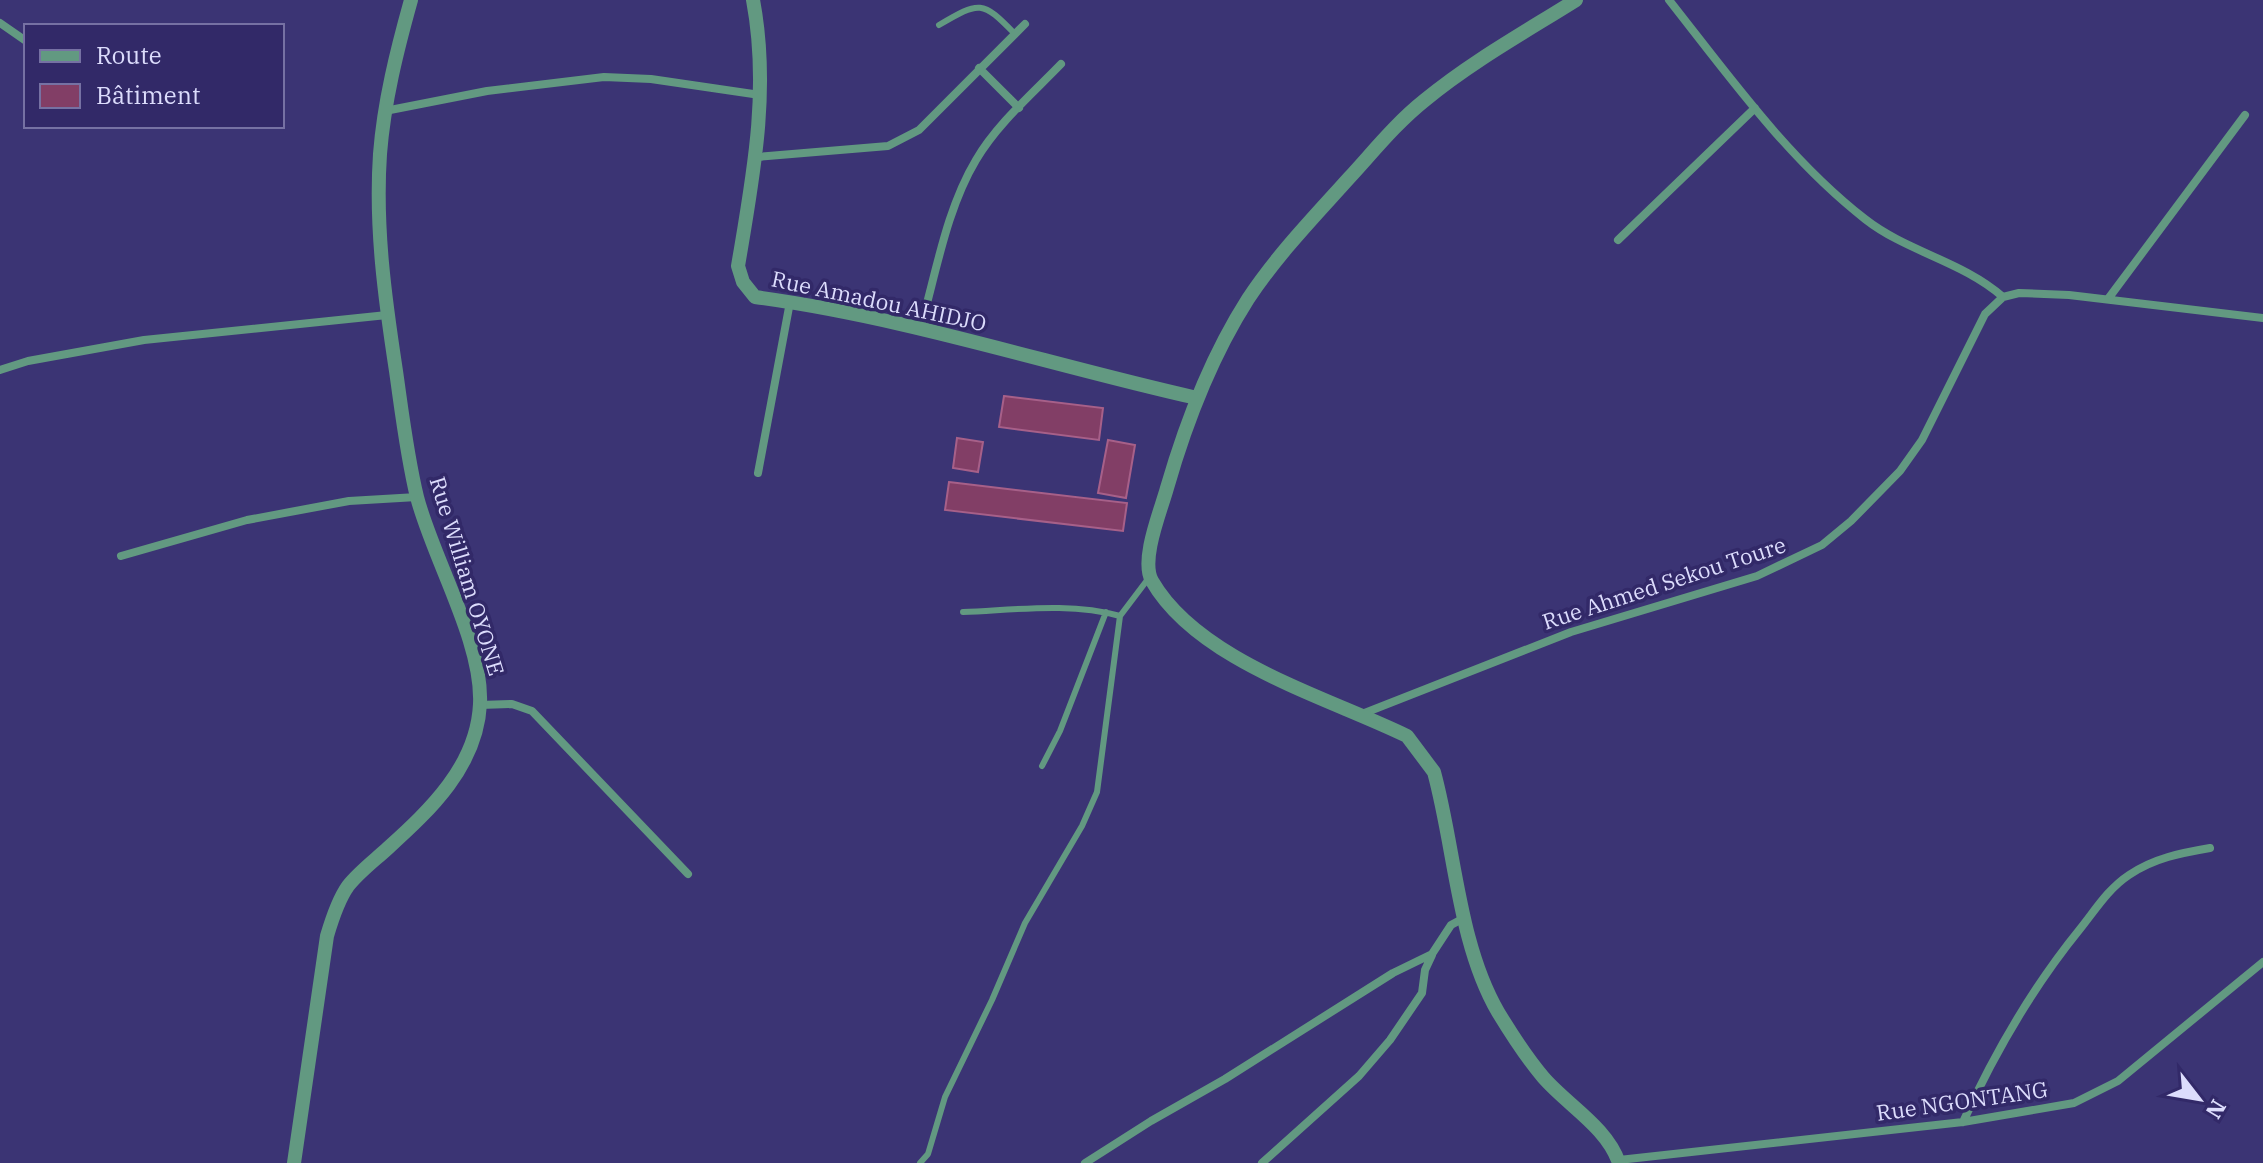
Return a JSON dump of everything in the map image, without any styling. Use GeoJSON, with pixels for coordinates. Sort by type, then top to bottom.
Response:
{"type":"FeatureCollection","features":[{"type":"Feature","properties":{"kind":"street","name":"Rue William OYONE"},"geometry":{"type":"LineString","coordinates":[[294,1163],[327,936],[335,909],[349,885],[433,807],[457,773],[475,735],[480,705],[478,675],[472,653],[417,497],[387,315],[379,202],[380,154],[385,111],[411,0]]}},
{"type":"Feature","properties":{"kind":"street","name":"Rue Amadou AHIDJO"},"geometry":{"type":"LineString","coordinates":[[753,0],[759,31],[761,95],[757,157],[738,266],[743,282],[755,297],[920,329],[1197,398]]}},
{"type":"Feature","properties":{"kind":"street"},"geometry":{"type":"LineString","coordinates":[[1576,0],[1458,75],[1397,125],[1288,246],[1248,299],[1197,398],[1150,548],[1150,577],[1163,598],[1184,621],[1231,654],[1287,683],[1407,736],[1434,772],[1465,917],[1487,988],[1521,1050],[1544,1079],[1606,1138],[1619,1162]]}},
{"type":"Feature","properties":{"kind":"street"},"geometry":{"type":"LineString","coordinates":[[1669,0],[1755,108],[1816,175],[1865,219],[1891,236],[1961,268],[2003,297],[2019,293],[2108,299],[2263,318]]}},
{"type":"Feature","properties":{"kind":"street"},"geometry":{"type":"LineString","coordinates":[[0,23],[24,40]]}},
{"type":"Feature","properties":{"kind":"street"},"geometry":{"type":"LineString","coordinates":[[757,157],[888,146],[919,130],[1025,24]]}},
{"type":"Feature","properties":{"kind":"street"},"geometry":{"type":"LineString","coordinates":[[920,329],[961,192],[976,160],[1061,64]]}},
{"type":"Feature","properties":{"kind":"street"},"geometry":{"type":"LineString","coordinates":[[979,68],[1019,108]]}},
{"type":"Feature","properties":{"kind":"street"},"geometry":{"type":"LineString","coordinates":[[385,111],[487,91],[604,77],[651,79],[761,95]]}},
{"type":"Feature","properties":{"kind":"street"},"geometry":{"type":"LineString","coordinates":[[1618,240],[1755,108]]}},
{"type":"Feature","properties":{"kind":"street"},"geometry":{"type":"LineString","coordinates":[[2108,299],[2245,115]]}},
{"type":"Feature","properties":{"kind":"street","name":"Rue Ahmed Sekou Toure"},"geometry":{"type":"LineString","coordinates":[[1362,714],[1571,632],[1757,576],[1822,545],[1851,521],[1900,471],[1922,440],[1985,314],[2003,297]]}},
{"type":"Feature","properties":{"kind":"street"},"geometry":{"type":"LineString","coordinates":[[758,473],[790,302]]}},
{"type":"Feature","properties":{"kind":"street"},"geometry":{"type":"LineString","coordinates":[[0,370],[28,361],[131,342],[387,315]]}},
{"type":"Feature","properties":{"kind":"street"},"geometry":{"type":"LineString","coordinates":[[121,556],[247,520],[349,501],[417,497]]}},
{"type":"Feature","properties":{"kind":"street"},"geometry":{"type":"LineString","coordinates":[[480,705],[512,704],[532,711],[688,874]]}},
{"type":"Feature","properties":{"kind":"street"},"geometry":{"type":"LineString","coordinates":[[1963,1122],[1993,1058],[2022,1009],[2056,958],[2108,891],[2154,861],[2210,848]]}},
{"type":"Feature","properties":{"kind":"street"},"geometry":{"type":"LineString","coordinates":[[1262,1163],[1359,1076],[1390,1040],[1422,993],[1425,970],[1432,954],[1451,925],[1465,917]]}},
{"type":"Feature","properties":{"kind":"street"},"geometry":{"type":"LineString","coordinates":[[1085,1163],[1393,973],[1432,954]]}},
{"type":"Feature","properties":{"kind":"street","name":"Rue NGONTANG"},"geometry":{"type":"LineString","coordinates":[[1619,1162],[1963,1122],[2074,1103],[2101,1092],[2263,962]]}},
{"type":"Feature","properties":{"kind":"lane"},"geometry":{"type":"LineString","coordinates":[[939,25],[980,5],[998,14],[1015,34]]}},
{"type":"Feature","properties":{"kind":"lane"},"geometry":{"type":"LineString","coordinates":[[920,1163],[928,1154],[945,1097],[1025,923],[1082,826],[1097,792],[1120,616],[1150,577]]}},
{"type":"Feature","properties":{"kind":"lane"},"geometry":{"type":"LineString","coordinates":[[963,612],[1038,608],[1106,612],[1120,616]]}},
{"type":"Feature","properties":{"kind":"lane"},"geometry":{"type":"LineString","coordinates":[[1042,766],[1060,731],[1106,612]]}},
{"type":"Feature","properties":{"kind":"building"},"geometry":{"type":"Polygon","coordinates":[[[1004,396],[1103,408],[1099,440],[999,427],[1004,396]]]}},
{"type":"Feature","properties":{"kind":"building"},"geometry":{"type":"Polygon","coordinates":[[[957,438],[983,442],[978,472],[953,468],[957,438]]]}},
{"type":"Feature","properties":{"kind":"building"},"geometry":{"type":"Polygon","coordinates":[[[1108,440],[1135,445],[1126,498],[1098,493],[1108,440]]]}},
{"type":"Feature","properties":{"kind":"building"},"geometry":{"type":"Polygon","coordinates":[[[949,482],[1127,503],[1123,531],[945,510],[949,482]]]}}]}
